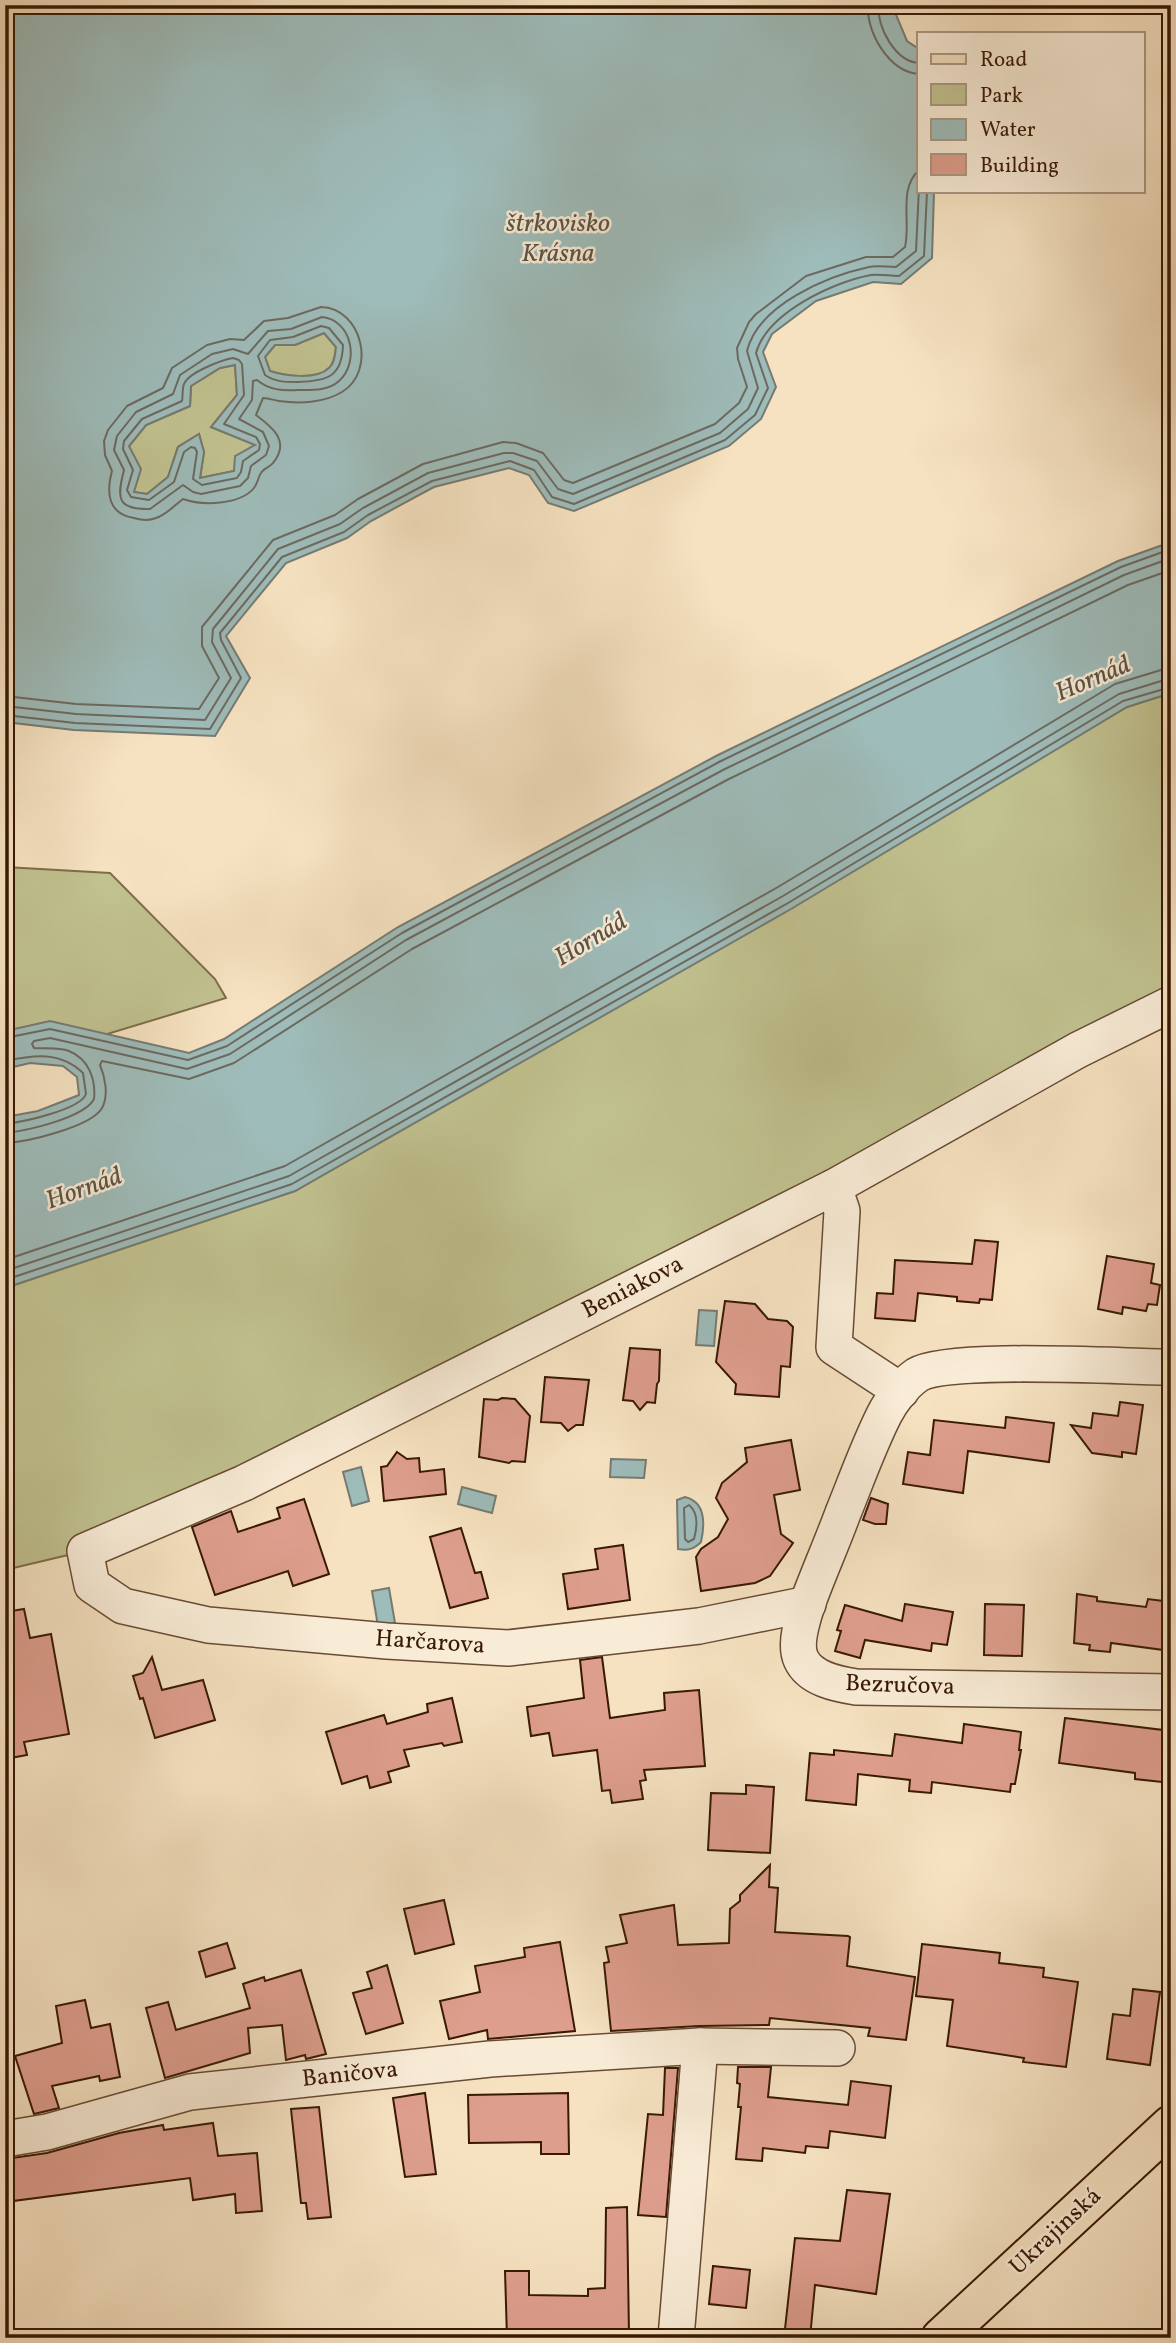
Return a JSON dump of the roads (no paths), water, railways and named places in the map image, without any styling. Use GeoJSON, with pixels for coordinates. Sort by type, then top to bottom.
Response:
{"type":"FeatureCollection","features":[{"type":"Feature","properties":{"kind":"main road","name":"Ukrajinská"},"geometry":{"type":"LineString","coordinates":[[941,2338],[1171,2125]]}},
{"type":"Feature","properties":{"kind":"street","name":"Beniakova"},"geometry":{"type":"LineString","coordinates":[[85,1551],[244,1483],[834,1187],[1078,1050],[1171,1004]]}},
{"type":"Feature","properties":{"kind":"street"},"geometry":{"type":"LineString","coordinates":[[834,1187],[842,1211],[834,1347],[901,1391]]}},
{"type":"Feature","properties":{"kind":"street","name":"Bezručova"},"geometry":{"type":"LineString","coordinates":[[1171,1367],[988,1364],[938,1368],[918,1374],[885,1413],[869,1448],[808,1604],[798,1646],[801,1660],[813,1673],[831,1682],[856,1687],[1171,1692]]}},
{"type":"Feature","properties":{"kind":"street","name":"Harčarova"},"geometry":{"type":"LineString","coordinates":[[85,1551],[92,1585],[122,1606],[208,1625],[387,1641],[508,1648],[699,1626],[808,1604]]}},
{"type":"Feature","properties":{"kind":"street"},"geometry":{"type":"LineString","coordinates":[[676,2338],[700,2046]]}},
{"type":"Feature","properties":{"kind":"street","name":"Baničova"},"geometry":{"type":"LineString","coordinates":[[5,2139],[47,2132],[190,2092],[489,2059],[700,2046],[837,2048]]}},
{"type":"Feature","properties":{"kind":"water","name":"štrkovisko Krásna"},"geometry":{"type":"Polygon","coordinates":[[[5,5],[895,5],[894,10],[907,41],[917,48],[917,192],[934,192],[932,258],[901,284],[873,282],[816,301],[772,334],[763,352],[776,387],[761,419],[729,446],[574,511],[548,503],[529,475],[509,468],[434,487],[371,521],[347,538],[286,563],[226,636],[250,678],[215,736],[74,730],[5,722],[5,5]],[[324,333],[295,345],[275,345],[265,357],[270,371],[301,376],[317,374],[324,372],[332,364],[336,347],[324,333]],[[235,365],[220,368],[191,386],[190,406],[146,425],[129,446],[141,469],[134,492],[147,494],[168,477],[178,447],[199,434],[204,452],[200,478],[234,471],[235,456],[255,445],[211,427],[237,395],[235,365]]]}},
{"type":"Feature","properties":{"kind":"water","name":"Hornád"},"geometry":{"type":"Polygon","coordinates":[[[1171,542],[1171,693],[1127,707],[791,909],[295,1191],[5,1288],[5,1117],[38,1111],[79,1095],[77,1077],[63,1066],[30,1063],[5,1069],[5,1031],[50,1021],[189,1053],[224,1039],[398,927],[716,756],[1118,561],[1171,542]]]}},
{"type":"Feature","properties":{"kind":"water"},"geometry":{"type":"Polygon","coordinates":[[[699,1310],[717,1311],[714,1346],[696,1345],[699,1310]]]}},
{"type":"Feature","properties":{"kind":"water"},"geometry":{"type":"Polygon","coordinates":[[[611,1459],[646,1460],[644,1478],[610,1477],[611,1459]]]}},
{"type":"Feature","properties":{"kind":"water"},"geometry":{"type":"Polygon","coordinates":[[[361,1467],[369,1501],[352,1506],[343,1472],[361,1467]]]}},
{"type":"Feature","properties":{"kind":"water"},"geometry":{"type":"Polygon","coordinates":[[[462,1487],[496,1496],[492,1513],[458,1504],[462,1487]]]}},
{"type":"Feature","properties":{"kind":"water"},"geometry":{"type":"Polygon","coordinates":[[[685,1497],[700,1509],[703,1528],[701,1542],[685,1550],[678,1549],[677,1500],[685,1497]]]}},
{"type":"Feature","properties":{"kind":"water"},"geometry":{"type":"Polygon","coordinates":[[[389,1588],[395,1623],[378,1626],[372,1591],[389,1588]]]}}]}
